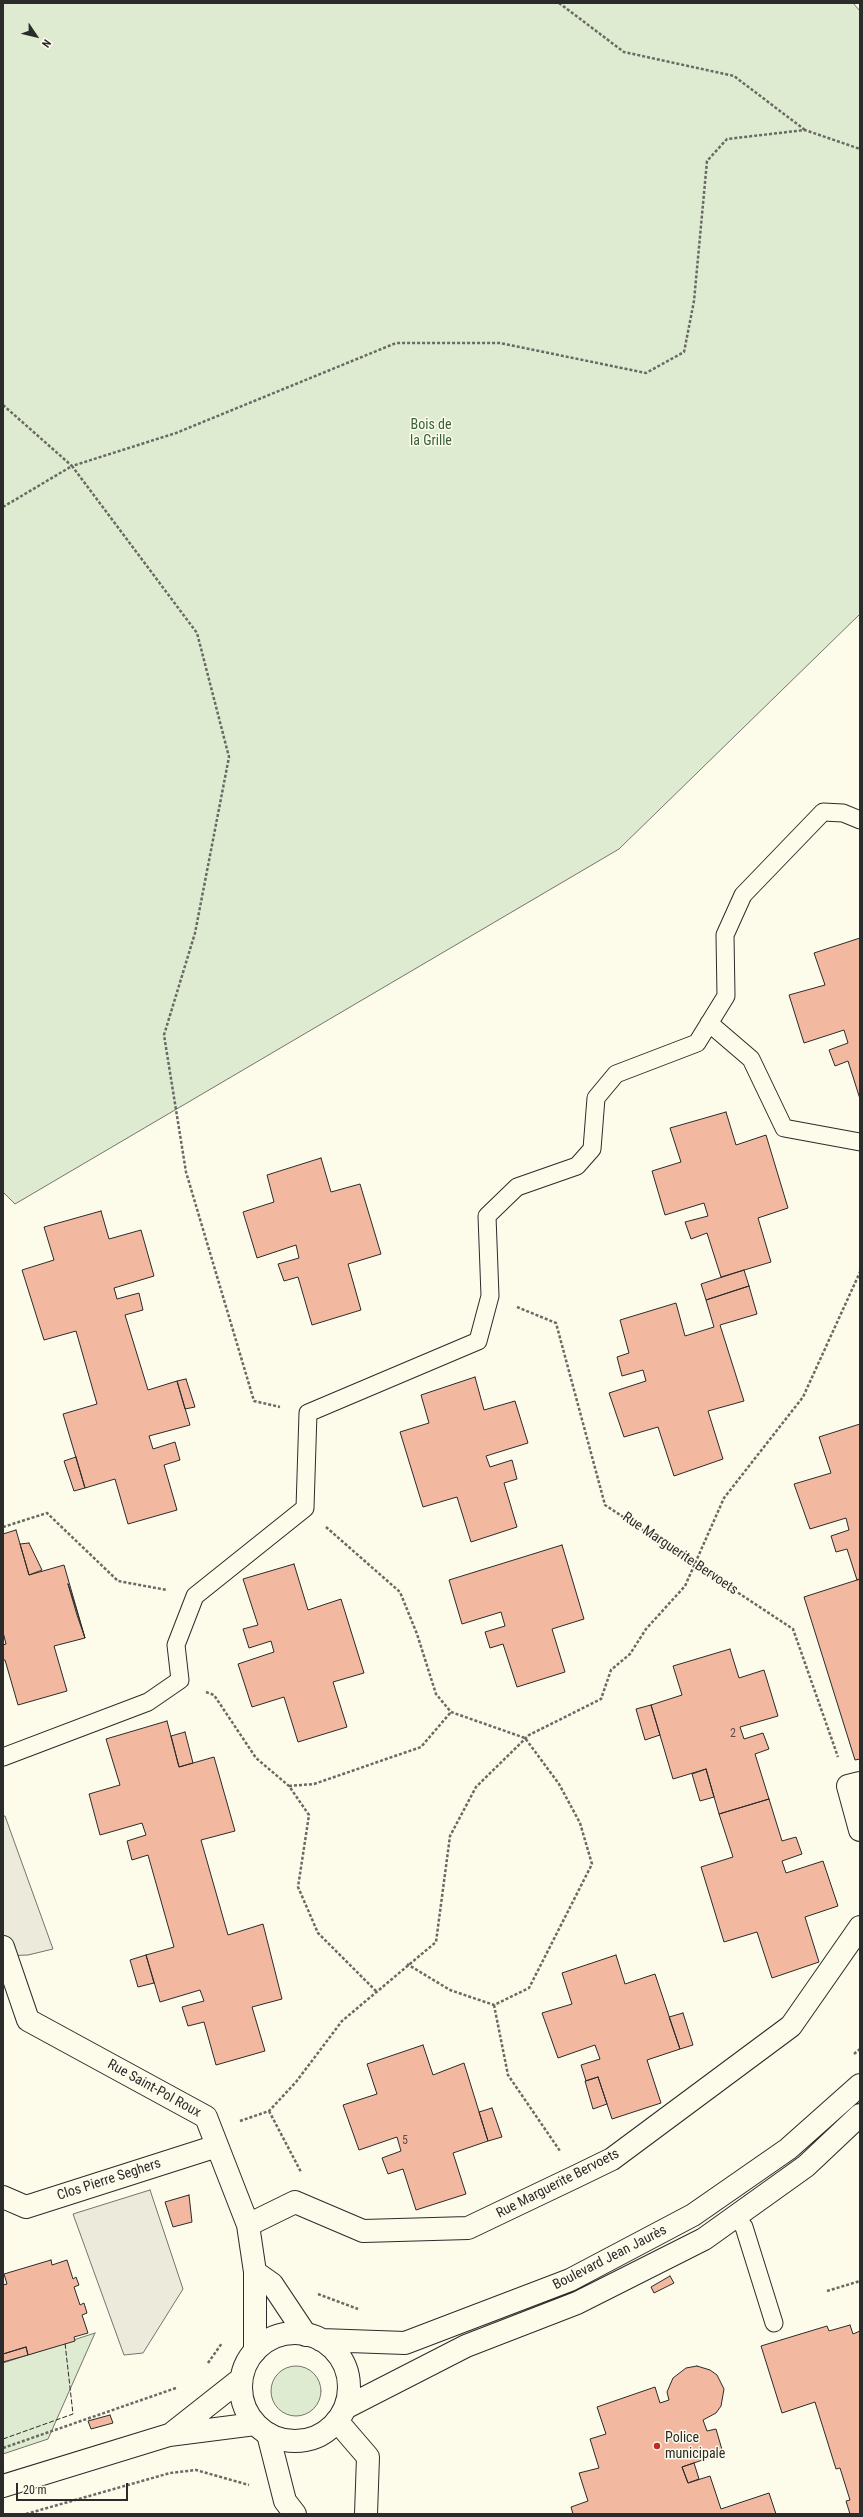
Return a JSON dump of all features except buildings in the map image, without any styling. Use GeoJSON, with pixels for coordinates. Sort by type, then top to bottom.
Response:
{"type":"FeatureCollection","features":[{"type":"Feature","properties":{"kind":"street"},"geometry":{"type":"LineString","coordinates":[[854,1784],[860,1830]]}},
{"type":"Feature","properties":{"kind":"street","name":"Rue Marguerite Bervoets"},"geometry":{"type":"LineString","coordinates":[[295,2202],[363,2231],[468,2228],[612,2159],[791,2026],[860,1927]]}},
{"type":"Feature","properties":{"kind":"street","name":"Rue Saint-Pol Roux"},"geometry":{"type":"LineString","coordinates":[[3,1947],[28,2020],[206,2117],[248,2225],[264,2278],[314,2337]]}},
{"type":"Feature","properties":{"kind":"street","name":"Boulevard Jean Jaurès"},"geometry":{"type":"LineString","coordinates":[[314,2337],[405,2343],[570,2280],[693,2215],[788,2148],[860,2085]]}},
{"type":"Feature","properties":{"kind":"street","name":"Boulevard Jean Jaurès"},"geometry":{"type":"LineString","coordinates":[[341,2414],[466,2346],[584,2299],[704,2239],[806,2166],[860,2115]]}},
{"type":"Feature","properties":{"kind":"street","name":"Clos Pierre Seghers"},"geometry":{"type":"LineString","coordinates":[[3,2197],[26,2207],[214,2139]]}},
{"type":"Feature","properties":{"kind":"street"},"geometry":{"type":"LineString","coordinates":[[248,2225],[295,2202]]}},
{"type":"Feature","properties":{"kind":"street","name":"Rue Saint-Pol Roux"},"geometry":{"type":"LineString","coordinates":[[255,2351],[264,2278]]}},
{"type":"Feature","properties":{"kind":"street"},"geometry":{"type":"LineString","coordinates":[[3,2486],[169,2435],[261,2429],[285,2441],[311,2439],[328,2430],[341,2414],[349,2389],[346,2371],[342,2362],[330,2347],[314,2337],[279,2336],[255,2351],[244,2366],[241,2380],[244,2406],[261,2429],[279,2477],[285,2501],[295,2514]]}},
{"type":"Feature","properties":{"kind":"street"},"geometry":{"type":"LineString","coordinates":[[169,2435],[241,2380]]}},
{"type":"Feature","properties":{"kind":"street"},"geometry":{"type":"LineString","coordinates":[[341,2414],[368,2457],[366,2514]]}},
{"type":"Feature","properties":{"kind":"lane"},"geometry":{"type":"LineString","coordinates":[[3,1757],[148,1702],[180,1680],[176,1645],[195,1596],[305,1508],[308,1414],[478,1341],[490,1296],[487,1216],[517,1187],[577,1166],[592,1149],[596,1098],[616,1074],[697,1043],[726,996],[725,935],[743,895],[823,812],[843,812],[860,820]]}},
{"type":"Feature","properties":{"kind":"lane"},"geometry":{"type":"LineString","coordinates":[[709,1023],[751,1060],[784,1128],[860,1142]]}},
{"type":"Feature","properties":{"kind":"lane"},"geometry":{"type":"LineString","coordinates":[[736,2216],[744,2227],[774,2323]]}},
{"type":"Feature","properties":{"kind":"path"},"geometry":{"type":"LineString","coordinates":[[559,3],[624,52],[734,76],[805,130],[860,149]]}},
{"type":"Feature","properties":{"kind":"path"},"geometry":{"type":"LineString","coordinates":[[3,507],[72,466],[176,432],[396,343],[500,343],[646,373],[684,352],[694,302],[707,161],[727,139],[805,130]]}},
{"type":"Feature","properties":{"kind":"path"},"geometry":{"type":"LineString","coordinates":[[3,405],[72,466],[197,633],[229,756],[195,932],[164,1035],[186,1172],[254,1401],[308,1414]]}},
{"type":"Feature","properties":{"kind":"path"},"geometry":{"type":"LineString","coordinates":[[214,2139],[269,2110],[296,2082],[342,2021],[407,1964],[436,1942],[450,1836],[476,1787],[525,1738],[602,1699],[611,1670],[630,1654],[646,1629],[684,1586],[693,1563],[724,1498],[803,1397],[860,1272]]}},
{"type":"Feature","properties":{"kind":"path","name":"Rue Marguerite Bervoets"},"geometry":{"type":"LineString","coordinates":[[490,1296],[556,1323],[606,1505],[793,1629],[854,1784]]}},
{"type":"Feature","properties":{"kind":"path"},"geometry":{"type":"LineString","coordinates":[[305,1508],[400,1592],[417,1634],[436,1694],[451,1712],[525,1738],[559,1784],[580,1823],[592,1864],[529,1988],[494,2005],[450,1990],[407,1964]]}},
{"type":"Feature","properties":{"kind":"path"},"geometry":{"type":"LineString","coordinates":[[3,1527],[47,1513],[118,1581],[195,1596]]}},
{"type":"Feature","properties":{"kind":"path"},"geometry":{"type":"LineString","coordinates":[[180,1680],[214,1695],[256,1758],[289,1786],[309,1815],[298,1887],[318,1933],[376,1991]]}},
{"type":"Feature","properties":{"kind":"path"},"geometry":{"type":"LineString","coordinates":[[289,1786],[314,1784],[420,1747],[451,1712]]}},
{"type":"Feature","properties":{"kind":"path"},"geometry":{"type":"LineString","coordinates":[[494,2005],[508,2075],[577,2176]]}},
{"type":"Feature","properties":{"kind":"path"},"geometry":{"type":"LineString","coordinates":[[848,2060],[860,2049]]}},
{"type":"Feature","properties":{"kind":"path"},"geometry":{"type":"LineString","coordinates":[[269,2110],[304,2178],[295,2202]]}},
{"type":"Feature","properties":{"kind":"path"},"geometry":{"type":"LineString","coordinates":[[264,2278],[291,2279],[314,2293],[365,2311]]}},
{"type":"Feature","properties":{"kind":"path"},"geometry":{"type":"LineString","coordinates":[[827,2291],[860,2282]]}},
{"type":"Feature","properties":{"kind":"path"},"geometry":{"type":"LineString","coordinates":[[207,2365],[223,2342]]}},
{"type":"Feature","properties":{"kind":"path"},"geometry":{"type":"LineString","coordinates":[[3,2448],[179,2387]]}},
{"type":"Feature","properties":{"kind":"path"},"geometry":{"type":"LineString","coordinates":[[26,2514],[170,2473],[196,2470],[258,2487],[279,2477]]}},
{"type":"Feature","properties":{"kind":"green space","name":"Bois de la Grille"},"geometry":{"type":"Polygon","coordinates":[[[3,3],[853,3],[860,11],[860,614],[619,849],[15,1204],[3,1192],[3,3]]]}},
{"type":"Feature","properties":{"kind":"green space"},"geometry":{"type":"Polygon","coordinates":[[[95,2333],[48,2439],[3,2454],[3,2363],[95,2333]]]}},
{"type":"Feature","properties":{"kind":"green space"},"geometry":{"type":"Polygon","coordinates":[[[291,2366],[301,2366],[314,2373],[321,2386],[321,2396],[314,2409],[301,2416],[291,2416],[282,2412],[275,2405],[271,2396],[271,2386],[275,2377],[282,2370],[291,2366]]]}},
{"type":"Feature","properties":{"kind":"shaded area"},"geometry":{"type":"Polygon","coordinates":[[[3,1816],[5,1816],[53,1949],[28,1955],[3,1956],[3,1816]]]}},
{"type":"Feature","properties":{"kind":"shaded area"},"geometry":{"type":"Polygon","coordinates":[[[150,2190],[183,2289],[143,2353],[124,2355],[73,2214],[150,2190]]]}},
{"type":"Feature","properties":{"kind":"fence"},"geometry":{"type":"LineString","coordinates":[[3,2439],[73,2414],[65,2343]]}},
{"type":"Feature","properties":{"kind":"place","name":"Police municipale"},"geometry":{"type":"Point","coordinates":[657,2446]}}]}
